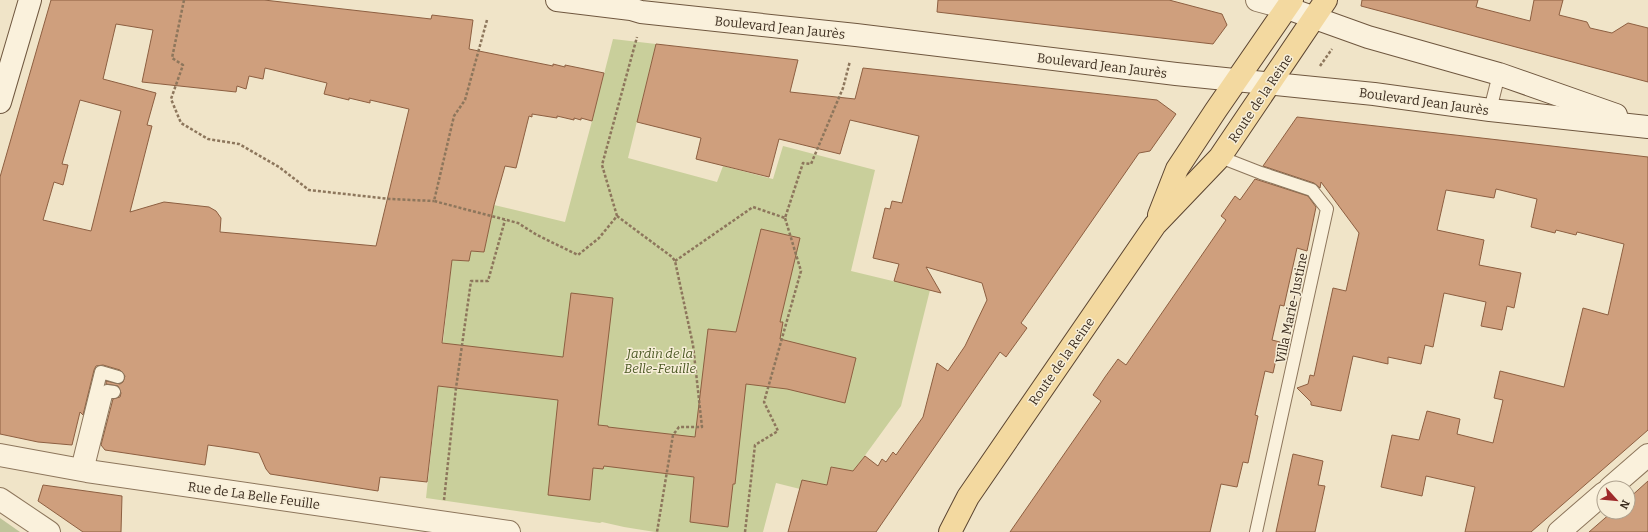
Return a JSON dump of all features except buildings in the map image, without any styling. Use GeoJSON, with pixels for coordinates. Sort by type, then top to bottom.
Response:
{"type":"FeatureCollection","features":[{"type":"Feature","properties":{"kind":"main road","name":"Route de la Reine"},"geometry":{"type":"LineString","coordinates":[[950,532],[968,497],[1155,225],[1220,157],[1326,0]]}},
{"type":"Feature","properties":{"kind":"main road","name":"Route de la Reine"},"geometry":{"type":"LineString","coordinates":[[1155,225],[1176,169],[1236,80],[1290,4]]}},
{"type":"Feature","properties":{"kind":"main road","name":"Route de la Reine"},"geometry":{"type":"LineString","coordinates":[[933,532],[968,497]]}},
{"type":"Feature","properties":{"kind":"street"},"geometry":{"type":"LineString","coordinates":[[0,102],[30,0]]}},
{"type":"Feature","properties":{"kind":"street","name":"Boulevard Jean Jaurès"},"geometry":{"type":"LineString","coordinates":[[557,0],[631,8],[641,12],[856,35],[1168,73],[1374,94],[1490,110],[1648,127]]}},
{"type":"Feature","properties":{"kind":"street","name":"Boulevard Jean Jaurès"},"geometry":{"type":"LineString","coordinates":[[1257,0],[1290,4],[1315,18],[1368,37],[1499,74],[1648,127]]}},
{"type":"Feature","properties":{"kind":"street","name":"Rue de La Belle Feuille"},"geometry":{"type":"LineString","coordinates":[[0,455],[82,470],[509,532]]}},
{"type":"Feature","properties":{"kind":"street"},"geometry":{"type":"LineString","coordinates":[[1619,480],[1648,455]]}},
{"type":"Feature","properties":{"kind":"street"},"geometry":{"type":"LineString","coordinates":[[0,499],[49,532]]}},
{"type":"Feature","properties":{"kind":"street"},"geometry":{"type":"LineString","coordinates":[[1559,532],[1596,500]]}},
{"type":"Feature","properties":{"kind":"lane"},"geometry":{"type":"LineString","coordinates":[[1490,110],[1499,74]]}},
{"type":"Feature","properties":{"kind":"lane"},"geometry":{"type":"LineString","coordinates":[[1549,117],[1556,94]]}},
{"type":"Feature","properties":{"kind":"lane","name":"Villa Marie-Justine"},"geometry":{"type":"LineString","coordinates":[[1220,157],[1261,174],[1312,190],[1327,209],[1256,532]]}},
{"type":"Feature","properties":{"kind":"lane"},"geometry":{"type":"LineString","coordinates":[[82,470],[101,372],[118,377]]}},
{"type":"Feature","properties":{"kind":"lane"},"geometry":{"type":"LineString","coordinates":[[82,470],[107,391],[114,392]]}},
{"type":"Feature","properties":{"kind":"path"},"geometry":{"type":"LineString","coordinates":[[184,0],[172,58],[182,65],[171,99],[181,124],[208,139],[239,144],[279,167],[309,190],[390,199],[434,201],[518,223],[537,235],[578,255],[599,238],[618,216]]}},
{"type":"Feature","properties":{"kind":"path"},"geometry":{"type":"LineString","coordinates":[[434,201],[454,116],[465,100],[487,20]]}},
{"type":"Feature","properties":{"kind":"path"},"geometry":{"type":"LineString","coordinates":[[637,37],[602,165],[618,216],[672,257],[675,262],[693,345],[702,427],[679,427],[673,435],[657,532]]}},
{"type":"Feature","properties":{"kind":"path"},"geometry":{"type":"LineString","coordinates":[[1316,72],[1336,43]]}},
{"type":"Feature","properties":{"kind":"path"},"geometry":{"type":"LineString","coordinates":[[745,532],[755,445],[778,431],[764,402],[801,271],[785,218],[803,162],[811,164],[843,88],[850,61]]}},
{"type":"Feature","properties":{"kind":"path"},"geometry":{"type":"LineString","coordinates":[[675,262],[753,207],[785,218]]}},
{"type":"Feature","properties":{"kind":"path"},"geometry":{"type":"LineString","coordinates":[[443,505],[456,388],[471,281],[488,282],[505,220]]}},
{"type":"Feature","properties":{"kind":"green space","name":"Jardin de la Belle-Feuille"},"geometry":{"type":"Polygon","coordinates":[[[613,39],[656,44],[628,158],[717,182],[723,166],[773,179],[783,146],[875,170],[851,271],[930,290],[901,406],[850,476],[843,470],[831,467],[827,485],[802,480],[800,489],[776,483],[763,532],[655,532],[602,522],[600,523],[426,498],[452,260],[469,261],[471,251],[484,252],[494,205],[565,222],[613,39]]]}},
{"type":"Feature","properties":{"kind":"green space"},"geometry":{"type":"Polygon","coordinates":[[[0,518],[20,532],[0,532],[0,518]]]}}]}
